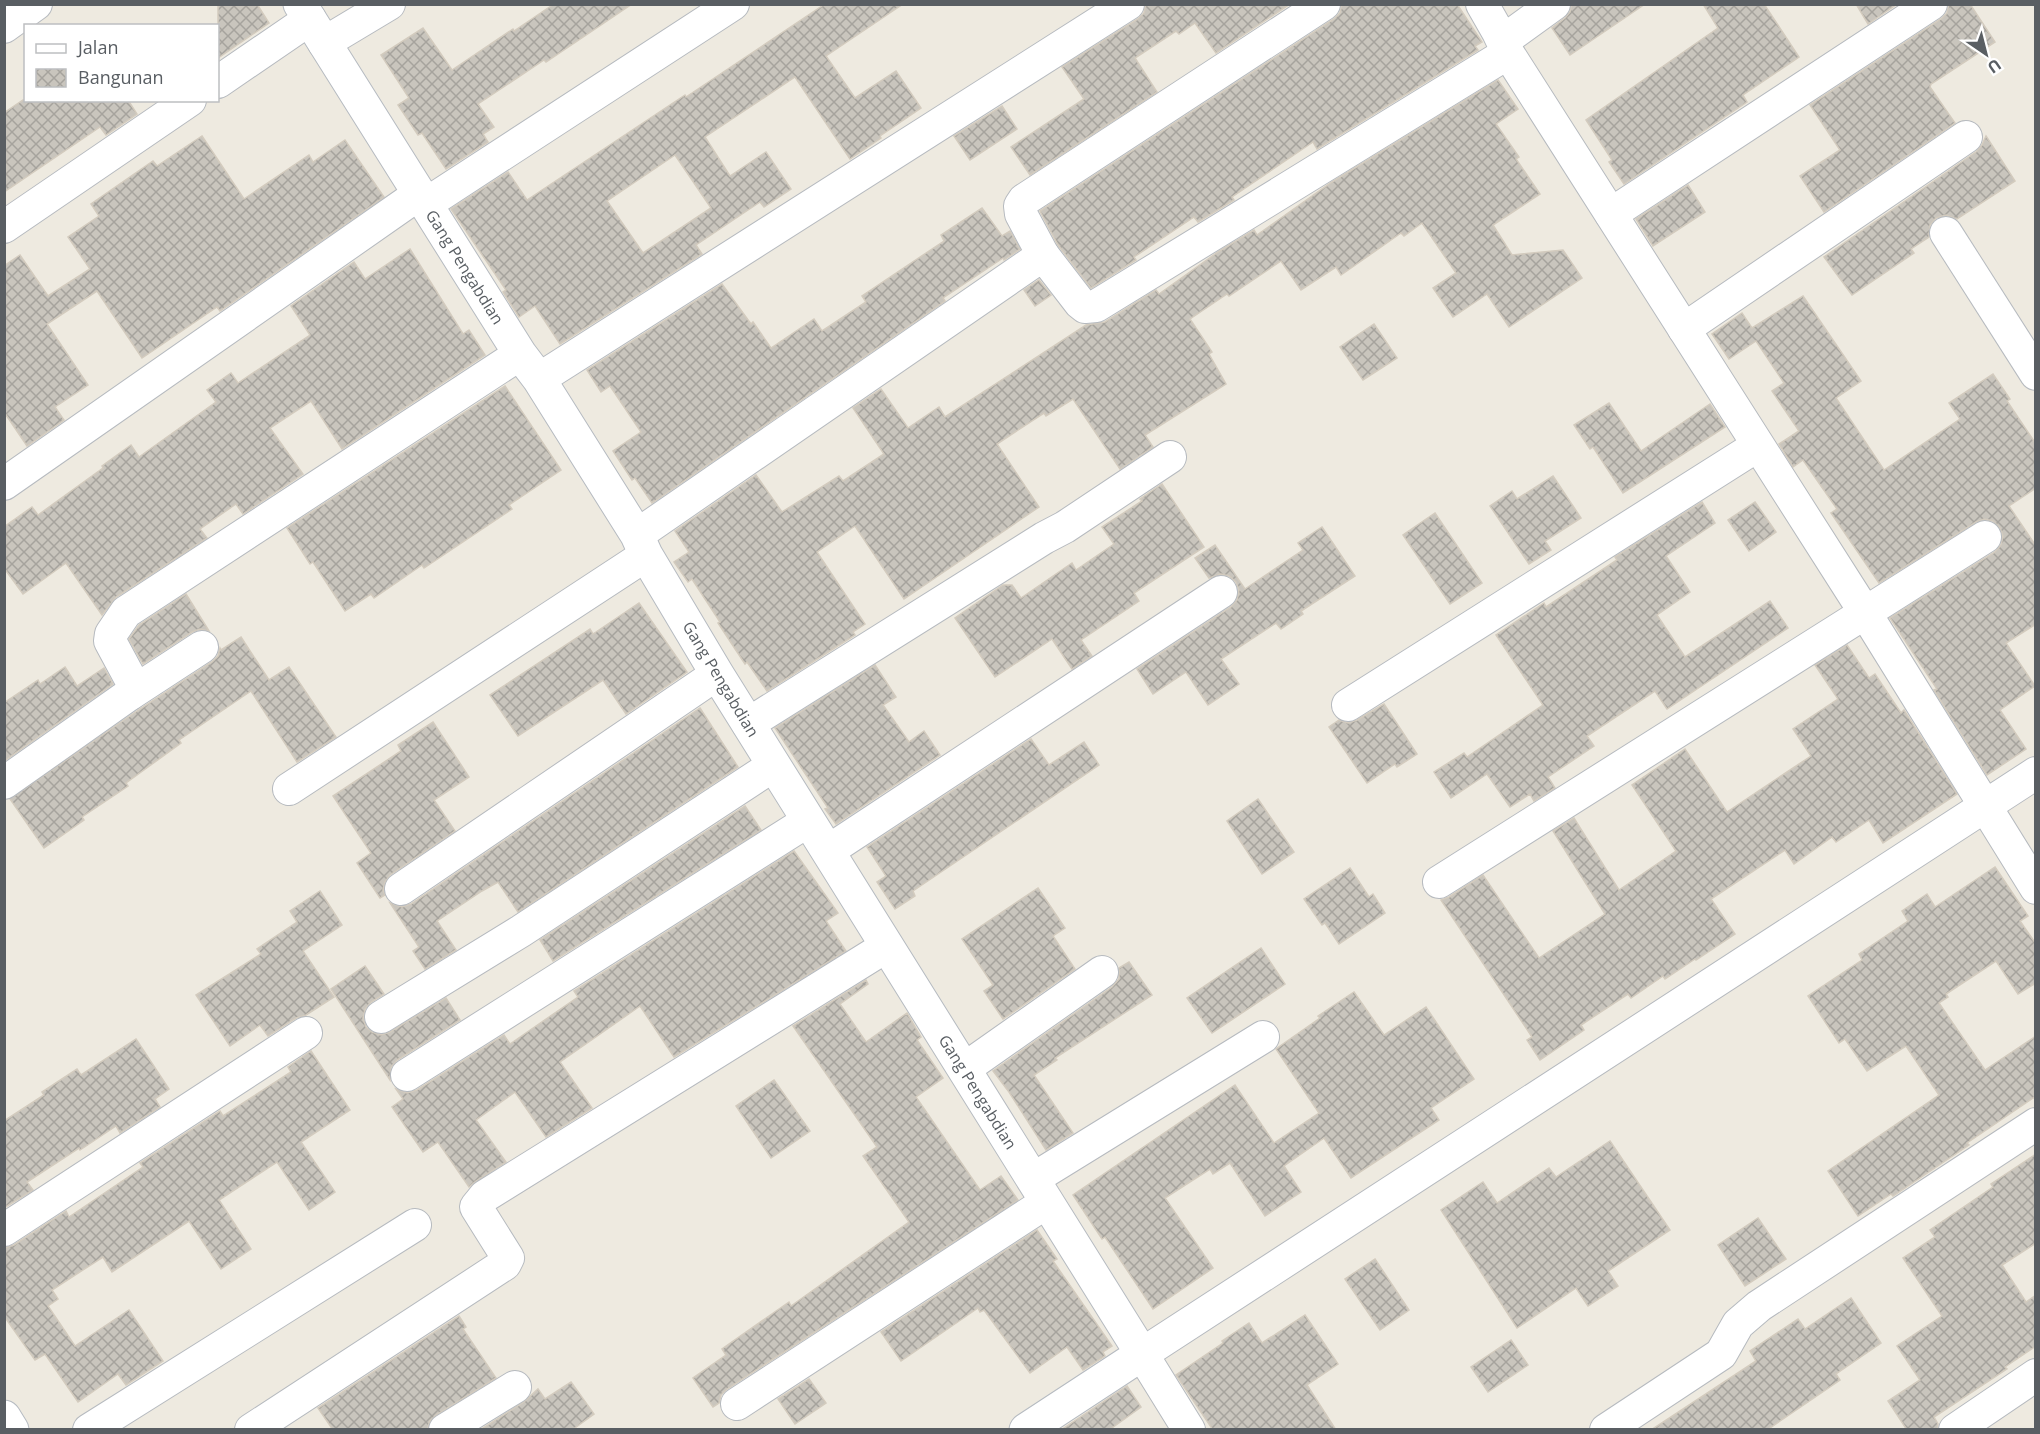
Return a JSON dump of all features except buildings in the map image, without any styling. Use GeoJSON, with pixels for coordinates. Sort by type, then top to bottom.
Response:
{"type":"FeatureCollection","features":[{"type":"Feature","properties":{"kind":"street"},"geometry":{"type":"LineString","coordinates":[[4,27],[36,4]]}},
{"type":"Feature","properties":{"kind":"street"},"geometry":{"type":"LineString","coordinates":[[219,81],[311,22],[389,4]]}},
{"type":"Feature","properties":{"kind":"street"},"geometry":{"type":"LineString","coordinates":[[4,484],[422,199],[734,4]]}},
{"type":"Feature","properties":{"kind":"street"},"geometry":{"type":"LineString","coordinates":[[130,694],[133,686],[131,680],[110,641],[111,634],[126,612],[1128,4]]}},
{"type":"Feature","properties":{"kind":"street"},"geometry":{"type":"LineString","coordinates":[[1324,4],[1024,200],[1020,206],[1021,214],[1043,255],[1080,303],[1085,307],[1096,306],[1506,47],[1554,4]]}},
{"type":"Feature","properties":{"kind":"street"},"geometry":{"type":"LineString","coordinates":[[1482,4],[1506,47],[1757,446],[1866,614],[2036,888]]}},
{"type":"Feature","properties":{"kind":"street"},"geometry":{"type":"LineString","coordinates":[[1611,214],[1931,4]]}},
{"type":"Feature","properties":{"kind":"street","name":"Gang Pengabdian"},"geometry":{"type":"LineString","coordinates":[[311,22],[641,545],[808,821],[1142,1354]]}},
{"type":"Feature","properties":{"kind":"street"},"geometry":{"type":"LineString","coordinates":[[4,227],[187,102]]}},
{"type":"Feature","properties":{"kind":"street"},"geometry":{"type":"LineString","coordinates":[[1684,329],[1966,137]]}},
{"type":"Feature","properties":{"kind":"street"},"geometry":{"type":"LineString","coordinates":[[1946,233],[2036,374]]}},
{"type":"Feature","properties":{"kind":"street"},"geometry":{"type":"LineString","coordinates":[[289,789],[641,545],[1043,255]]}},
{"type":"Feature","properties":{"kind":"street"},"geometry":{"type":"LineString","coordinates":[[1348,705],[1757,446]]}},
{"type":"Feature","properties":{"kind":"street"},"geometry":{"type":"LineString","coordinates":[[748,724],[1065,527],[1170,457]]}},
{"type":"Feature","properties":{"kind":"street"},"geometry":{"type":"LineString","coordinates":[[1440,882],[1986,537]]}},
{"type":"Feature","properties":{"kind":"street"},"geometry":{"type":"LineString","coordinates":[[828,851],[1221,592]]}},
{"type":"Feature","properties":{"kind":"street"},"geometry":{"type":"LineString","coordinates":[[4,783],[130,694],[202,647]]}},
{"type":"Feature","properties":{"kind":"street"},"geometry":{"type":"LineString","coordinates":[[400,889],[717,674]]}},
{"type":"Feature","properties":{"kind":"street"},"geometry":{"type":"LineString","coordinates":[[381,1017],[521,931],[774,765]]}},
{"type":"Feature","properties":{"kind":"street"},"geometry":{"type":"LineString","coordinates":[[1026,1430],[2036,773]]}},
{"type":"Feature","properties":{"kind":"street"},"geometry":{"type":"LineString","coordinates":[[407,1075],[808,821]]}},
{"type":"Feature","properties":{"kind":"street"},"geometry":{"type":"LineString","coordinates":[[251,1430],[505,1264],[508,1258],[476,1207],[484,1196],[887,946]]}},
{"type":"Feature","properties":{"kind":"street"},"geometry":{"type":"LineString","coordinates":[[964,1069],[1102,972]]}},
{"type":"Feature","properties":{"kind":"street"},"geometry":{"type":"LineString","coordinates":[[4,1230],[306,1033]]}},
{"type":"Feature","properties":{"kind":"street"},"geometry":{"type":"LineString","coordinates":[[737,1404],[1263,1037]]}},
{"type":"Feature","properties":{"kind":"street"},"geometry":{"type":"LineString","coordinates":[[1606,1430],[1721,1354],[1738,1324],[1759,1306],[2036,1124]]}},
{"type":"Feature","properties":{"kind":"street"},"geometry":{"type":"LineString","coordinates":[[89,1430],[416,1225]]}},
{"type":"Feature","properties":{"kind":"street"},"geometry":{"type":"LineString","coordinates":[[1142,1354],[1189,1430]]}},
{"type":"Feature","properties":{"kind":"street"},"geometry":{"type":"LineString","coordinates":[[1954,1430],[2036,1376]]}},
{"type":"Feature","properties":{"kind":"street"},"geometry":{"type":"LineString","coordinates":[[445,1430],[515,1387]]}},
{"type":"Feature","properties":{"kind":"street"},"geometry":{"type":"LineString","coordinates":[[4,1418],[12,1430]]}}]}
